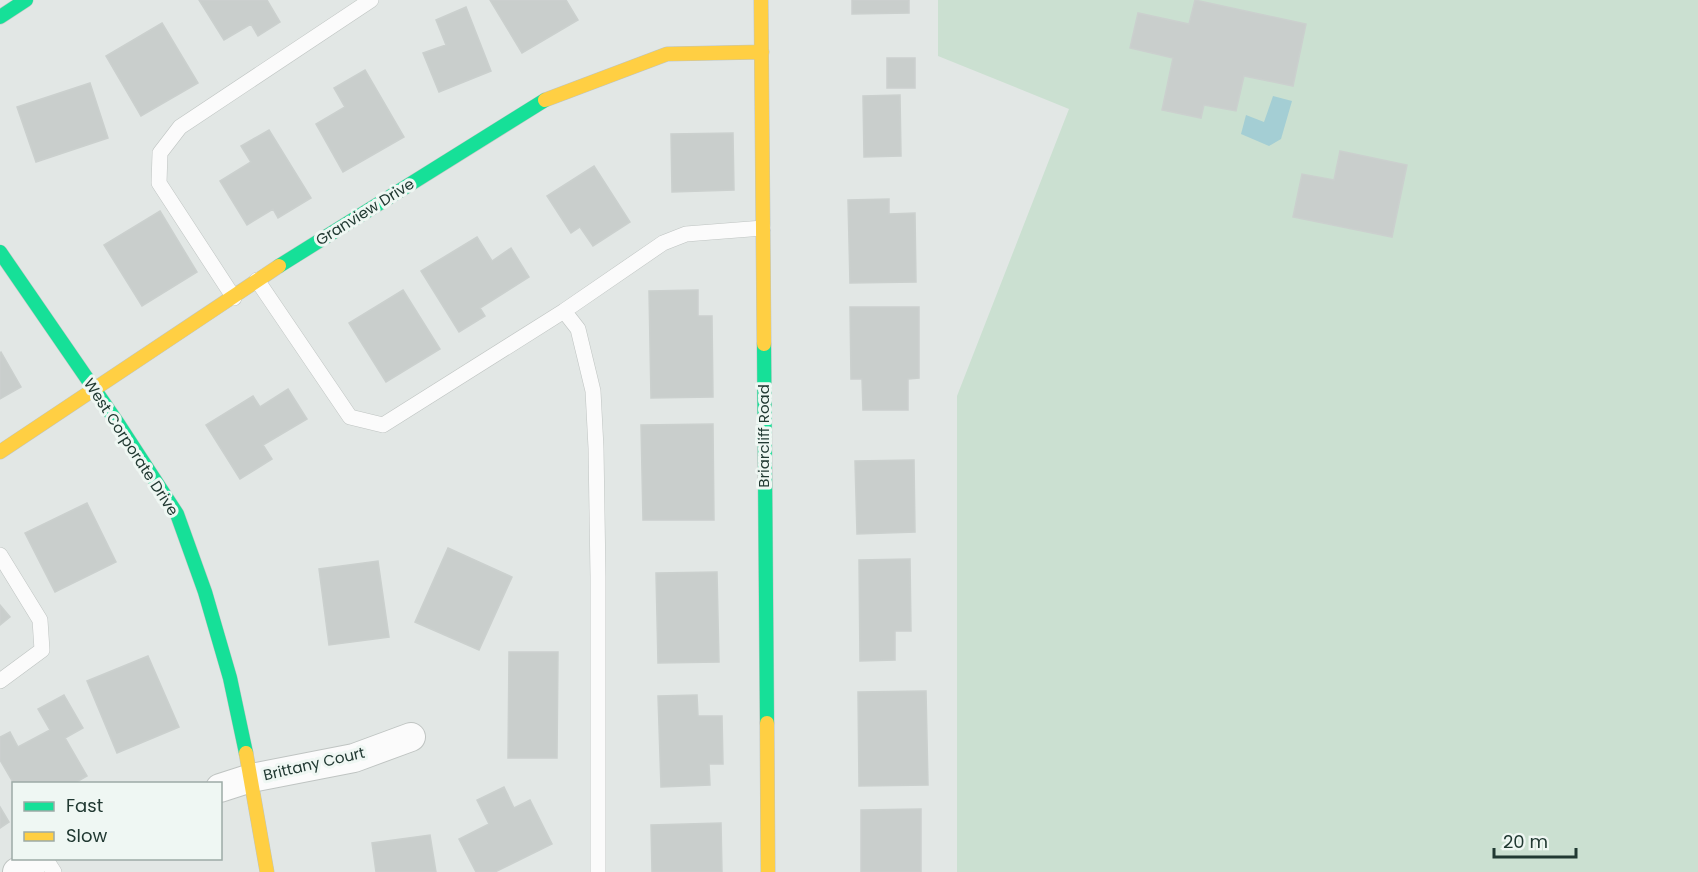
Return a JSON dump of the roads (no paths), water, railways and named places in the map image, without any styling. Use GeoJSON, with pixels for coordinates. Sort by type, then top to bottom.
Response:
{"type":"FeatureCollection","features":[{"type":"Feature","properties":{"kind":"street"},"geometry":{"type":"LineString","coordinates":[[0,17],[26,0]]}},
{"type":"Feature","properties":{"kind":"street","name":"Briarcliff Road"},"geometry":{"type":"LineString","coordinates":[[761,0],[768,872]]}},
{"type":"Feature","properties":{"kind":"street","name":"Granview Drive"},"geometry":{"type":"LineString","coordinates":[[0,452],[257,280],[549,98],[667,54],[762,52]]}},
{"type":"Feature","properties":{"kind":"street","name":"West Corporate Drive"},"geometry":{"type":"LineString","coordinates":[[0,252],[177,514],[205,592],[230,678],[251,778],[267,872]]}},
{"type":"Feature","properties":{"kind":"street","name":"Brittany Court"},"geometry":{"type":"LineString","coordinates":[[222,787],[251,778],[354,758],[411,736]]}},
{"type":"Feature","properties":{"kind":"street"},"geometry":{"type":"LineString","coordinates":[[17,872],[37,860]]}},
{"type":"Feature","properties":{"kind":"lane"},"geometry":{"type":"LineString","coordinates":[[234,297],[159,183],[160,153],[180,127],[370,0]]}},
{"type":"Feature","properties":{"kind":"lane"},"geometry":{"type":"LineString","coordinates":[[257,280],[350,417],[383,425],[564,311],[663,243],[686,234],[763,228]]}},
{"type":"Feature","properties":{"kind":"lane"},"geometry":{"type":"LineString","coordinates":[[564,311],[578,328],[594,402],[598,576],[598,872]]}},
{"type":"Feature","properties":{"kind":"lane"},"geometry":{"type":"LineString","coordinates":[[0,555],[40,620],[42,650],[0,681]]}},
{"type":"Feature","properties":{"kind":"water"},"geometry":{"type":"Polygon","coordinates":[[[1273,96],[1292,101],[1281,139],[1269,146],[1241,134],[1246,115],[1264,122],[1273,96]]]}}]}
